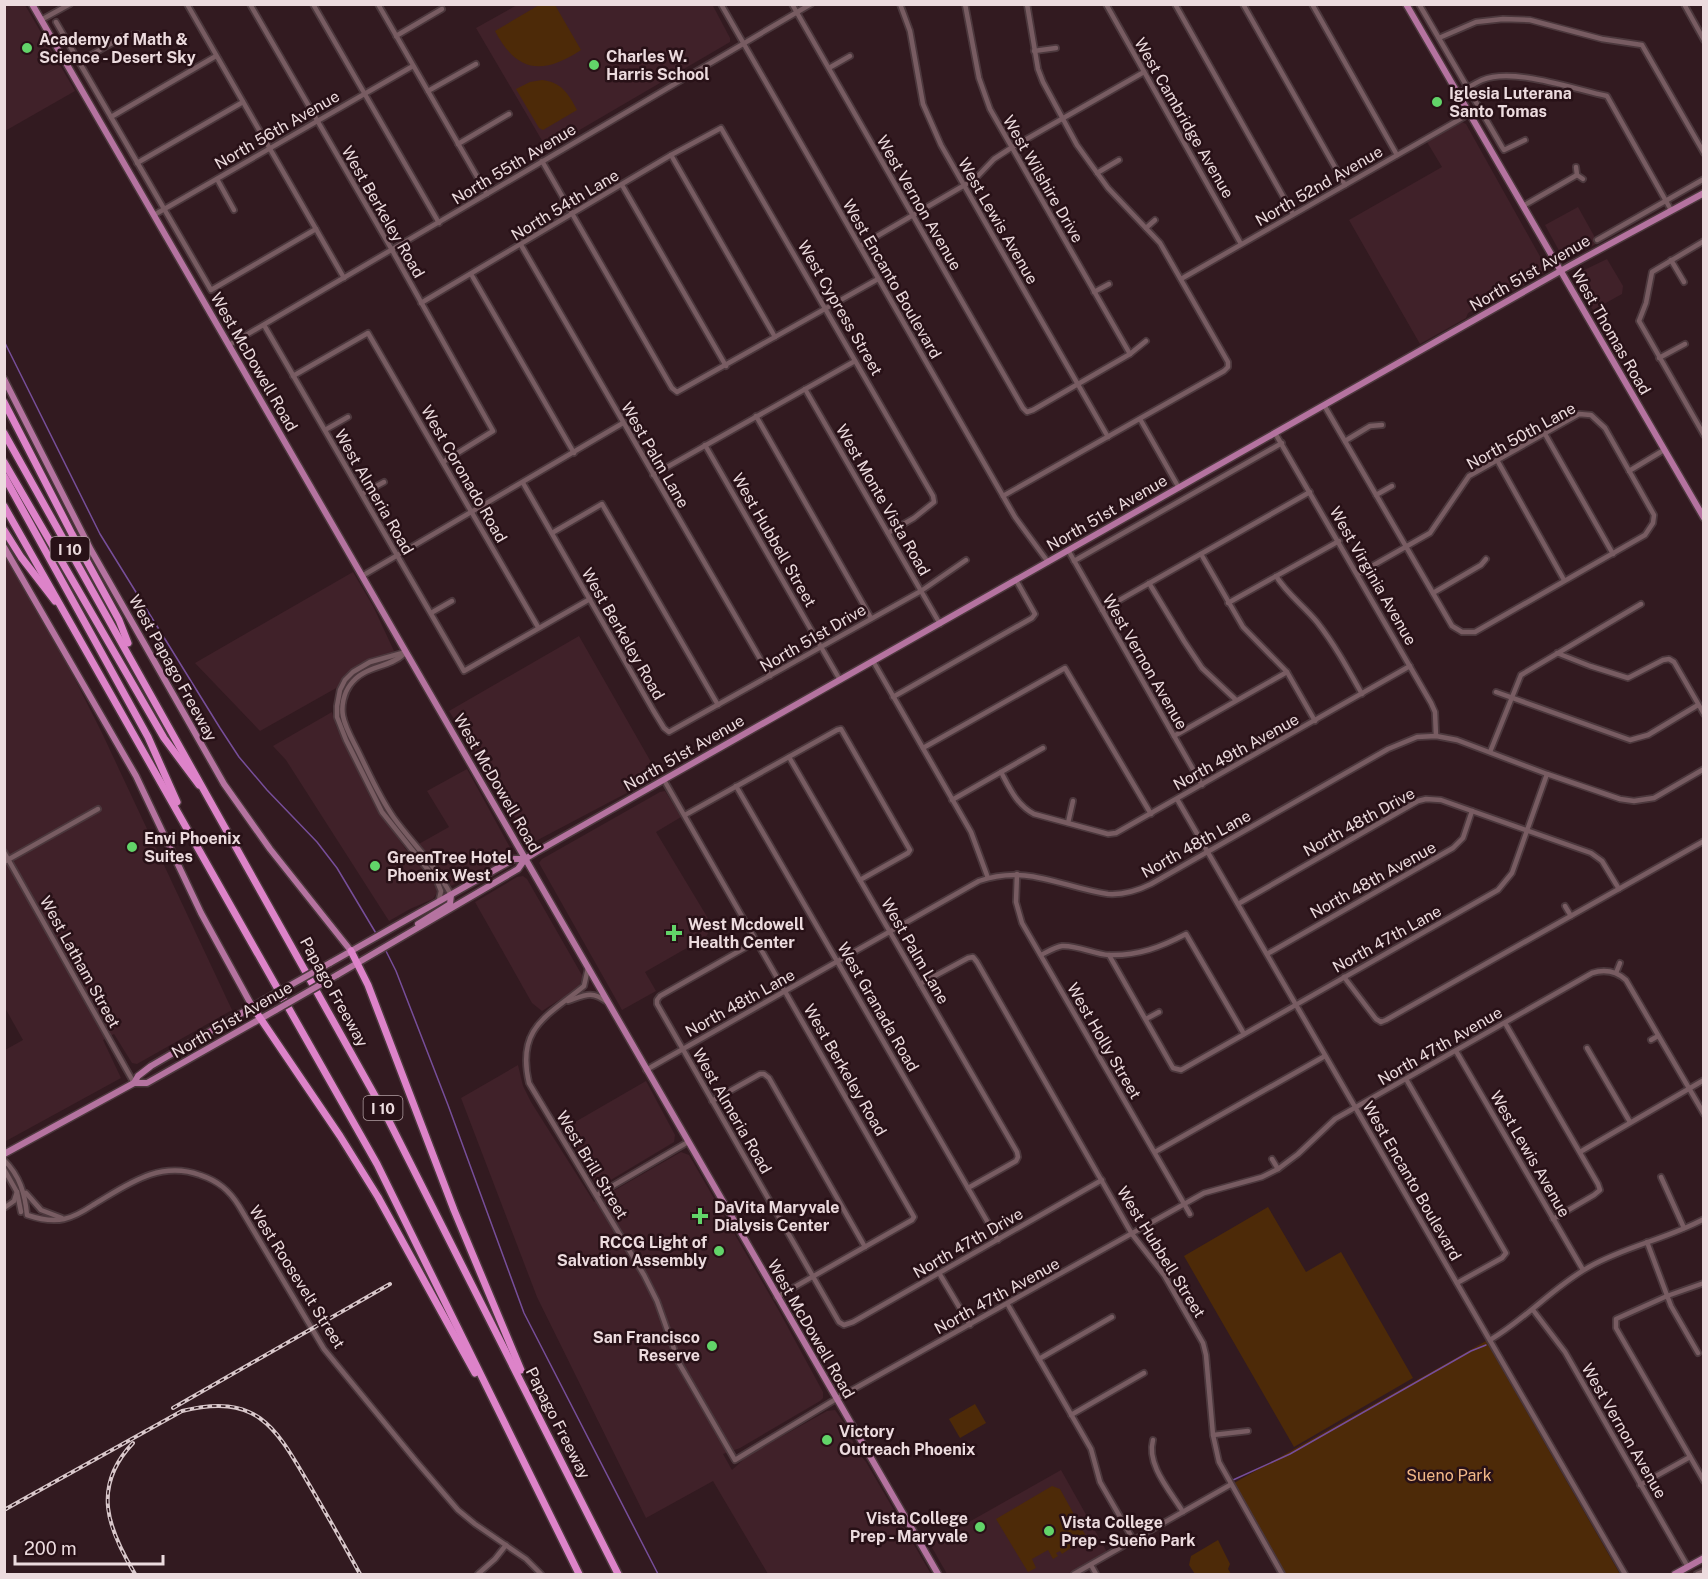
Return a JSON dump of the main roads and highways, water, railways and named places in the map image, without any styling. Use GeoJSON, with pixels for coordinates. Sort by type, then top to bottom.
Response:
{"type":"FeatureCollection","features":[{"type":"Feature","properties":{"kind":"highway"},"geometry":{"type":"LineString","coordinates":[[4,402],[119,620],[136,665]]}},
{"type":"Feature","properties":{"kind":"highway","name":"Papago Freeway"},"geometry":{"type":"LineString","coordinates":[[4,433],[215,806],[388,1119],[618,1575]]}},
{"type":"Feature","properties":{"kind":"highway"},"geometry":{"type":"LineString","coordinates":[[4,462],[164,738],[215,806]]}},
{"type":"Feature","properties":{"kind":"highway"},"geometry":{"type":"LineString","coordinates":[[4,476],[148,737],[195,843]]}},
{"type":"Feature","properties":{"kind":"highway","name":"I 10"},"geometry":{"type":"LineString","coordinates":[[4,506],[377,1164],[579,1575]]}},
{"type":"Feature","properties":{"kind":"highway"},"geometry":{"type":"LineString","coordinates":[[4,530],[21,557],[69,620]]}},
{"type":"Feature","properties":{"kind":"highway"},"geometry":{"type":"LineString","coordinates":[[351,951],[358,963],[467,1242],[540,1417]]}},
{"type":"Feature","properties":{"kind":"highway"},"geometry":{"type":"LineString","coordinates":[[252,1006],[310,1090],[378,1197],[509,1433]]}},
{"type":"Feature","properties":{"kind":"main road","name":"West McDowell Road"},"geometry":{"type":"LineString","coordinates":[[32,4],[938,1575]]}},
{"type":"Feature","properties":{"kind":"main road","name":"West Thomas Road"},"geometry":{"type":"LineString","coordinates":[[1406,4],[1704,518]]}},
{"type":"Feature","properties":{"kind":"main road","name":"North 51st Avenue"},"geometry":{"type":"LineString","coordinates":[[4,1154],[134,1083],[147,1083],[518,869],[525,859],[1560,271],[1704,193]]}},
{"type":"Feature","properties":{"kind":"main road","name":"West Papago Freeway"},"geometry":{"type":"LineString","coordinates":[[4,378],[91,550],[224,784],[270,849],[351,951]]}},
{"type":"Feature","properties":{"kind":"main road"},"geometry":{"type":"LineString","coordinates":[[4,547],[136,776],[201,913],[252,1006]]}},
{"type":"Feature","properties":{"kind":"main road","name":"North 51st Avenue"},"geometry":{"type":"LineString","coordinates":[[134,1083],[138,1076],[151,1066],[264,999],[514,859],[525,859]]}},
{"type":"Feature","properties":{"kind":"main road"},"geometry":{"type":"LineString","coordinates":[[404,936],[427,917],[450,904],[451,895]]}},
{"type":"Feature","properties":{"kind":"main road"},"geometry":{"type":"LineString","coordinates":[[1675,1575],[1704,1558]]}},
{"type":"Feature","properties":{"kind":"waterway"},"geometry":{"type":"LineString","coordinates":[[4,341],[100,534],[220,728],[239,757],[317,842],[337,868],[377,935]]}},
{"type":"Feature","properties":{"kind":"waterway"},"geometry":{"type":"LineString","coordinates":[[385,949],[396,971],[448,1105],[524,1313],[658,1574]]}},
{"type":"Feature","properties":{"kind":"waterway"},"geometry":{"type":"LineString","coordinates":[[1233,1480],[1290,1454],[1471,1351],[1486,1345]]}},
{"type":"Feature","properties":{"kind":"railway"},"geometry":{"type":"LineString","coordinates":[[173,1408],[390,1284]]}},
{"type":"Feature","properties":{"kind":"railway"},"geometry":{"type":"LineString","coordinates":[[4,1510],[182,1411],[208,1406],[229,1407],[247,1411],[262,1420],[275,1432],[298,1465],[360,1574]]}},
{"type":"Feature","properties":{"kind":"railway"},"geometry":{"type":"LineString","coordinates":[[133,1443],[120,1459],[112,1476],[108,1492],[108,1508],[117,1541],[135,1574]]}},
{"type":"Feature","properties":{"kind":"place","name":"Academy of Math & Science - Desert Sky"},"geometry":{"type":"Point","coordinates":[27,48]}},
{"type":"Feature","properties":{"kind":"place","name":"Charles W. Harris School"},"geometry":{"type":"Point","coordinates":[594,65]}},
{"type":"Feature","properties":{"kind":"place","name":"Iglesia Luterana Santo Tomas"},"geometry":{"type":"Point","coordinates":[1437,102]}},
{"type":"Feature","properties":{"kind":"place","name":"Envi Phoenix Suites"},"geometry":{"type":"Point","coordinates":[132,847]}},
{"type":"Feature","properties":{"kind":"place","name":"GreenTree Hotel Phoenix West"},"geometry":{"type":"Point","coordinates":[375,866]}},
{"type":"Feature","properties":{"kind":"place","name":"West Mcdowell Health Center"},"geometry":{"type":"Point","coordinates":[674,933]}},
{"type":"Feature","properties":{"kind":"place","name":"DaVita Maryvale Dialysis Center"},"geometry":{"type":"Point","coordinates":[700,1216]}},
{"type":"Feature","properties":{"kind":"place","name":"RCCG Light of Salvation Assembly"},"geometry":{"type":"Point","coordinates":[719,1251]}},
{"type":"Feature","properties":{"kind":"place","name":"San Francisco Reserve"},"geometry":{"type":"Point","coordinates":[712,1346]}},
{"type":"Feature","properties":{"kind":"place","name":"Victory Outreach Phoenix"},"geometry":{"type":"Point","coordinates":[827,1440]}},
{"type":"Feature","properties":{"kind":"place","name":"Vista College Prep - Maryvale"},"geometry":{"type":"Point","coordinates":[980,1527]}},
{"type":"Feature","properties":{"kind":"place","name":"Vista College Prep - Sueño Park"},"geometry":{"type":"Point","coordinates":[1049,1531]}},
{"type":"Feature","properties":{"kind":"park label","name":"Sueno Park"},"geometry":{"type":"Point","coordinates":[1449,1475]}}]}
